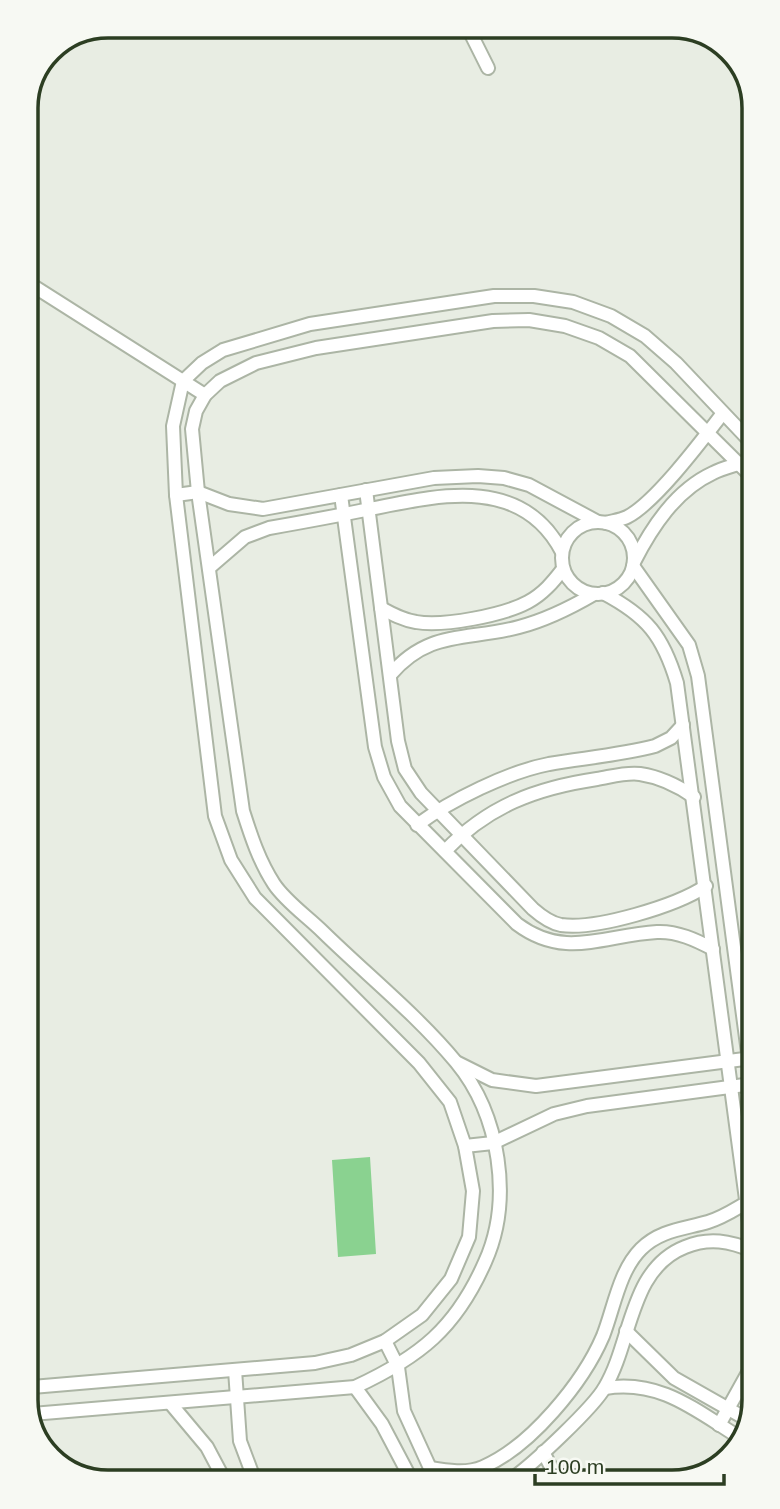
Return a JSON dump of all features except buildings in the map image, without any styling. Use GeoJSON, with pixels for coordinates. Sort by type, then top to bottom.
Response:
{"type":"FeatureCollection","features":[{"type":"Feature","properties":{"kind":"street"},"geometry":{"type":"LineString","coordinates":[[473,39],[488,68]]}},
{"type":"Feature","properties":{"kind":"street"},"geometry":{"type":"LineString","coordinates":[[39,290],[205,395]]}},
{"type":"Feature","properties":{"kind":"street"},"geometry":{"type":"LineString","coordinates":[[38,1386],[315,1363],[351,1355],[385,1341],[422,1315],[451,1279],[469,1237],[473,1191],[465,1146],[450,1102],[419,1063],[256,898],[231,860],[215,816],[176,495],[173,426],[183,381],[201,363],[223,350],[310,324],[494,296],[534,296],[573,302],[611,316],[645,337],[742,433]]}},
{"type":"Feature","properties":{"kind":"street"},"geometry":{"type":"LineString","coordinates":[[40,1413],[239,1399],[355,1387],[398,1367],[439,1335],[471,1293],[493,1246],[500,1212],[500,1177],[493,1143],[485,1114],[473,1087],[456,1062],[275,885],[255,850],[243,811],[198,492],[192,429],[196,411],[205,395],[237,370],[316,348],[493,321],[529,320],[565,326],[599,338],[631,356],[708,432],[742,460]]}},
{"type":"Feature","properties":{"kind":"street"},"geometry":{"type":"LineString","coordinates":[[562,552],[575,530],[628,517],[645,502],[723,413]]}},
{"type":"Feature","properties":{"kind":"street"},"geometry":{"type":"LineString","coordinates":[[390,675],[404,658],[422,646],[544,620],[622,584],[661,517],[692,485],[715,471],[742,463]]}},
{"type":"Feature","properties":{"kind":"street"},"geometry":{"type":"LineString","coordinates":[[176,495],[198,492],[229,505],[263,509],[434,478],[504,478],[529,485],[627,537],[633,549],[633,564],[689,645],[698,676],[742,994]]}},
{"type":"Feature","properties":{"kind":"street"},"geometry":{"type":"LineString","coordinates":[[366,490],[405,769],[436,810],[542,918],[559,925],[577,925],[653,911],[689,897],[706,886]]}},
{"type":"Feature","properties":{"kind":"street"},"geometry":{"type":"LineString","coordinates":[[341,495],[375,747],[384,777],[400,806],[517,925],[534,937],[557,944],[581,944],[659,932],[687,937],[713,949]]}},
{"type":"Feature","properties":{"kind":"street"},"geometry":{"type":"LineString","coordinates":[[209,568],[245,537],[269,528],[437,495],[493,500],[520,508],[538,518],[552,533],[562,552],[563,569],[570,581],[581,590],[599,593],[630,607],[653,628],[668,654],[683,725],[742,1174]]}},
{"type":"Feature","properties":{"kind":"street"},"geometry":{"type":"LineString","coordinates":[[381,608],[398,617],[418,622],[508,611],[539,594],[563,569]]}},
{"type":"Feature","properties":{"kind":"street"},"geometry":{"type":"LineString","coordinates":[[417,825],[436,810],[546,765],[655,746],[671,738],[683,725]]}},
{"type":"Feature","properties":{"kind":"street"},"geometry":{"type":"LineString","coordinates":[[445,851],[461,834],[490,812],[557,785],[636,773],[676,785],[694,797]]}},
{"type":"Feature","properties":{"kind":"street"},"geometry":{"type":"LineString","coordinates":[[456,1062],[492,1080],[536,1086],[742,1060]]}},
{"type":"Feature","properties":{"kind":"street"},"geometry":{"type":"LineString","coordinates":[[465,1146],[493,1143],[533,1122],[587,1106],[742,1085]]}},
{"type":"Feature","properties":{"kind":"street"},"geometry":{"type":"LineString","coordinates":[[471,1470],[482,1468],[519,1443],[552,1412],[579,1377],[602,1339],[625,1271],[640,1249],[662,1234],[709,1222],[742,1205]]}},
{"type":"Feature","properties":{"kind":"street"},"geometry":{"type":"LineString","coordinates":[[522,1470],[605,1388],[646,1283],[657,1265],[673,1251],[693,1243],[713,1240],[742,1246]]}},
{"type":"Feature","properties":{"kind":"street"},"geometry":{"type":"LineString","coordinates":[[626,1331],[674,1378],[740,1415]]}},
{"type":"Feature","properties":{"kind":"street"},"geometry":{"type":"LineString","coordinates":[[385,1341],[398,1367],[404,1411],[431,1470]]}},
{"type":"Feature","properties":{"kind":"street"},"geometry":{"type":"LineString","coordinates":[[235,1370],[240,1441],[251,1470]]}},
{"type":"Feature","properties":{"kind":"street"},"geometry":{"type":"LineString","coordinates":[[605,1388],[626,1385],[647,1387],[667,1394],[733,1433]]}},
{"type":"Feature","properties":{"kind":"street"},"geometry":{"type":"LineString","coordinates":[[719,1425],[742,1385]]}},
{"type":"Feature","properties":{"kind":"street"},"geometry":{"type":"LineString","coordinates":[[355,1387],[382,1424],[406,1470]]}},
{"type":"Feature","properties":{"kind":"street"},"geometry":{"type":"LineString","coordinates":[[171,1404],[207,1447],[219,1470]]}},
{"type":"Feature","properties":{"kind":"street"},"geometry":{"type":"LineString","coordinates":[[543,1452],[553,1470]]}},
{"type":"Feature","properties":{"kind":"shaded area"},"geometry":{"type":"Polygon","coordinates":[[[370,1157],[376,1254],[338,1257],[332,1160],[370,1157]]]}}]}
